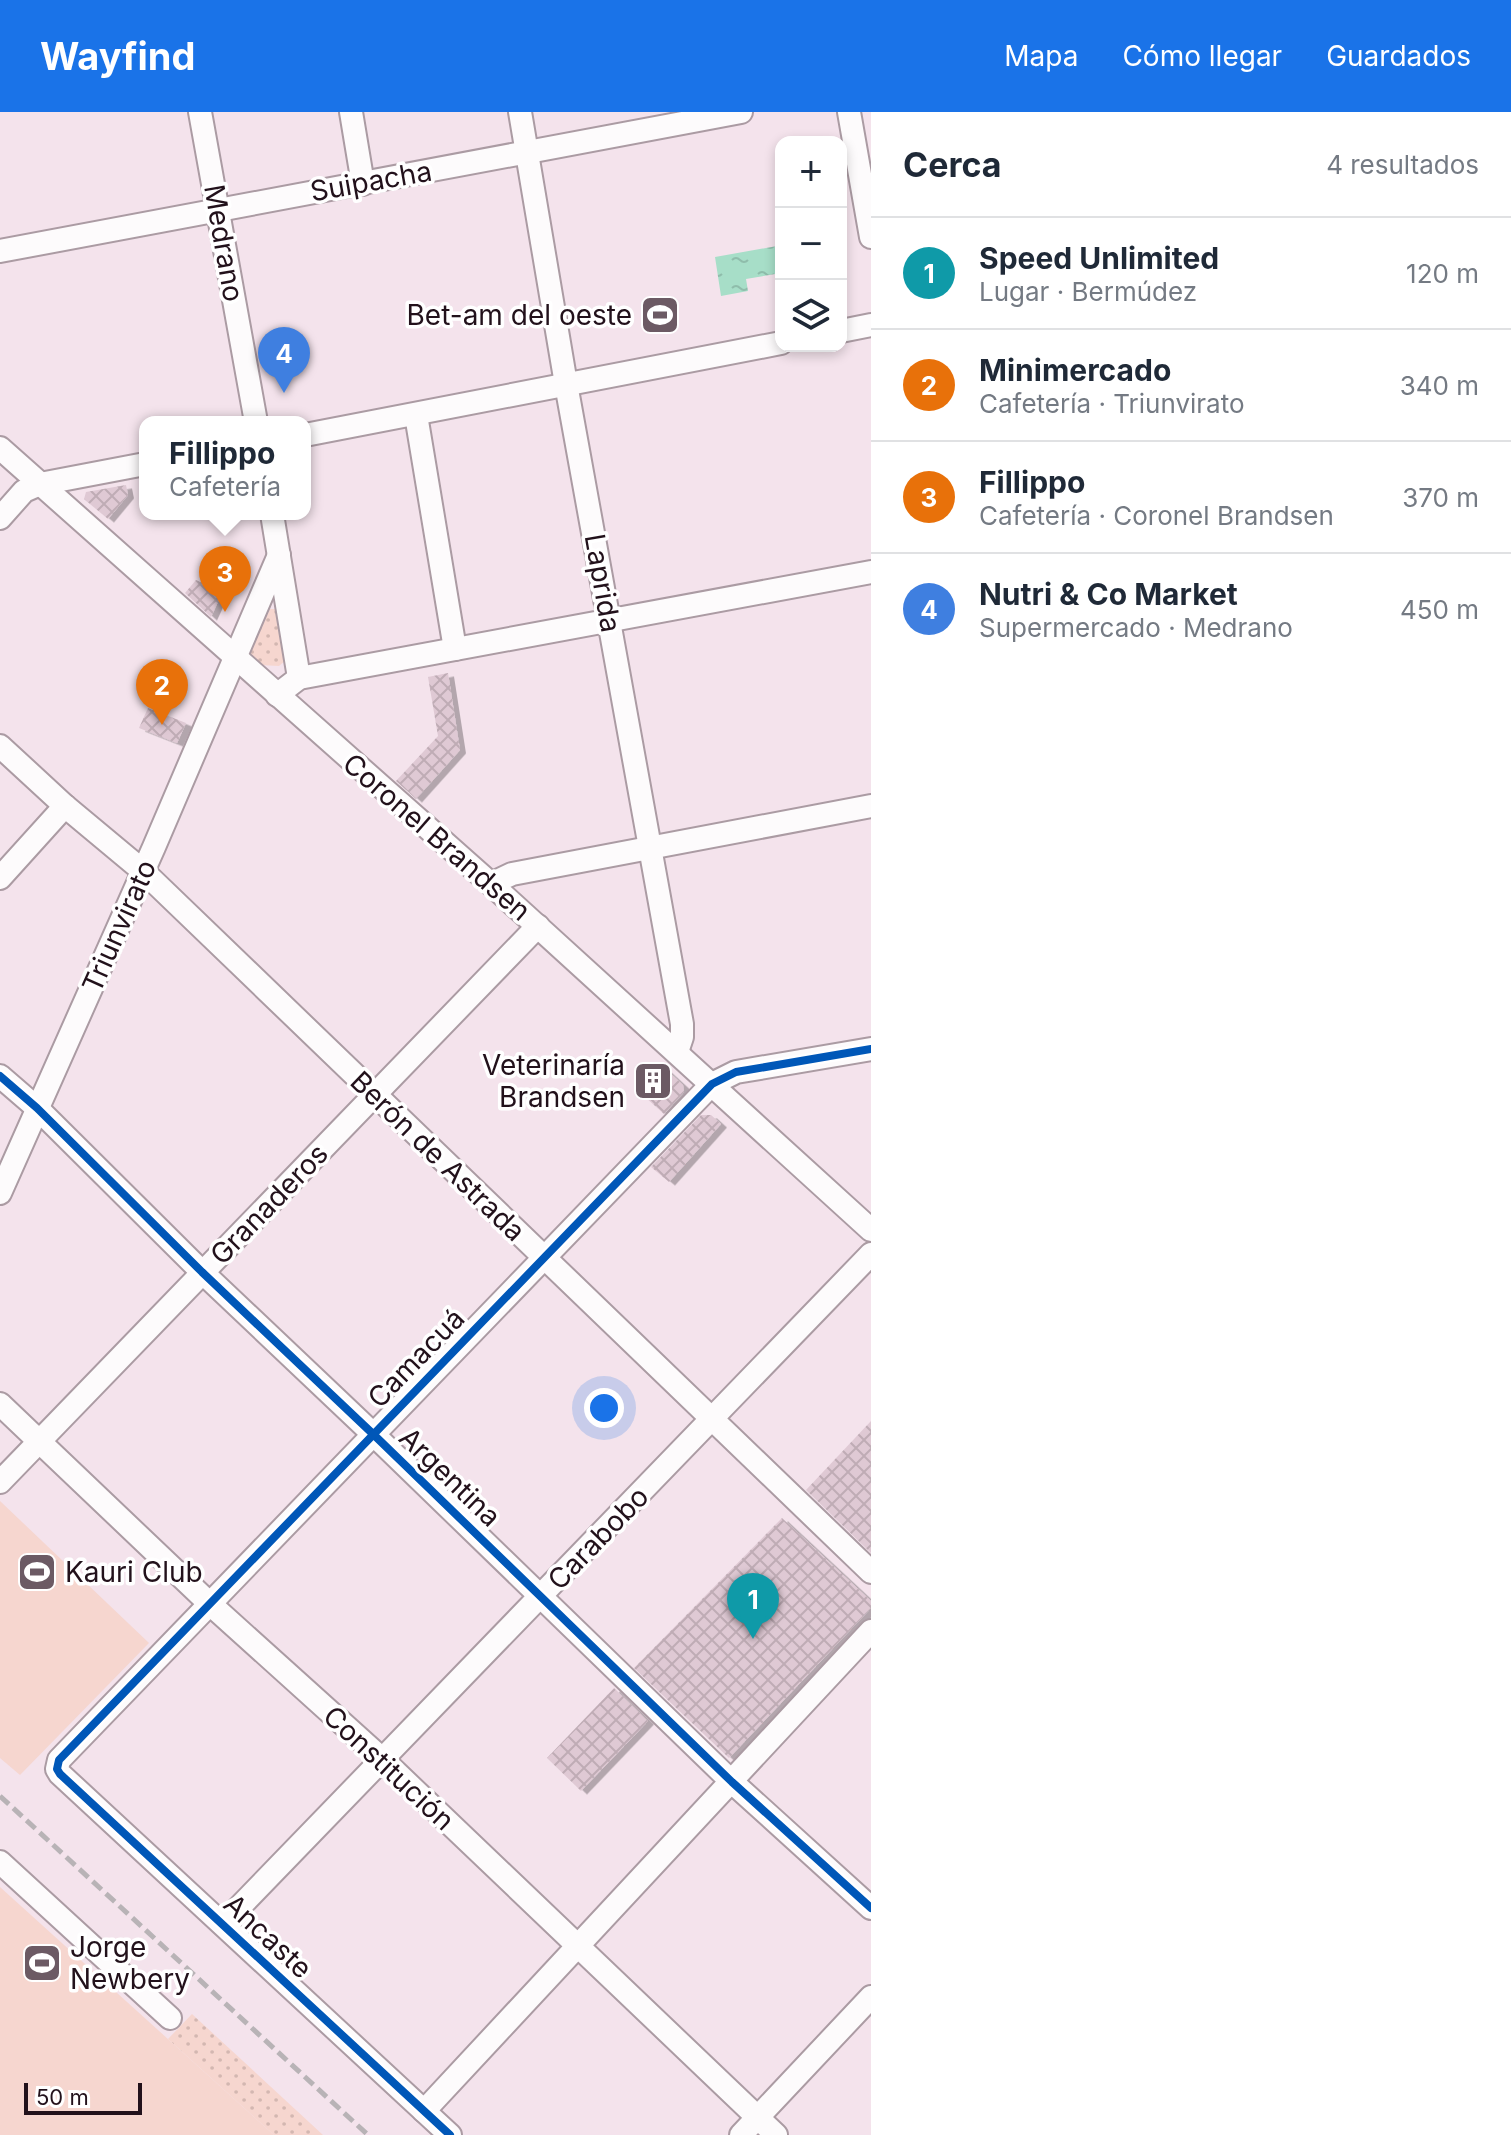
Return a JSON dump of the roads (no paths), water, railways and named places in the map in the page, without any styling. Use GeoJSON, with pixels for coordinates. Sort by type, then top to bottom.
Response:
{"type":"FeatureCollection","features":[{"type":"Feature","properties":{"kind":"street","name":"Medrano"},"geometry":{"type":"LineString","coordinates":[[200,112],[255,416]]}},
{"type":"Feature","properties":{"kind":"street"},"geometry":{"type":"LineString","coordinates":[[351,112],[363,184]]}},
{"type":"Feature","properties":{"kind":"street","name":"Laprida"},"geometry":{"type":"LineString","coordinates":[[520,112],[682,1024],[677,1052]]}},
{"type":"Feature","properties":{"kind":"street","name":"Suipacha"},"geometry":{"type":"LineString","coordinates":[[0,251],[741,112]]}},
{"type":"Feature","properties":{"kind":"street"},"geometry":{"type":"LineString","coordinates":[[849,112],[871,237]]}},
{"type":"Feature","properties":{"kind":"street"},"geometry":{"type":"LineString","coordinates":[[847,330],[871,325]]}},
{"type":"Feature","properties":{"kind":"street"},"geometry":{"type":"LineString","coordinates":[[311,434],[775,344]]}},
{"type":"Feature","properties":{"kind":"street"},"geometry":{"type":"LineString","coordinates":[[416,415],[455,649]]}},
{"type":"Feature","properties":{"kind":"street","name":"Coronel Brandsen"},"geometry":{"type":"LineString","coordinates":[[0,448],[538,926],[871,1230]]}},
{"type":"Feature","properties":{"kind":"street"},"geometry":{"type":"LineString","coordinates":[[0,518],[24,491],[40,484],[139,465]]}},
{"type":"Feature","properties":{"kind":"street"},"geometry":{"type":"LineString","coordinates":[[273,520],[299,678]]}},
{"type":"Feature","properties":{"kind":"street"},"geometry":{"type":"LineString","coordinates":[[235,658],[279,555]]}},
{"type":"Feature","properties":{"kind":"street"},"geometry":{"type":"LineString","coordinates":[[277,695],[299,678],[871,572]]}},
{"type":"Feature","properties":{"kind":"street","name":"Triunvirato"},"geometry":{"type":"LineString","coordinates":[[0,1193],[235,658]]}},
{"type":"Feature","properties":{"kind":"street","name":"Berón de Astrada"},"geometry":{"type":"LineString","coordinates":[[0,746],[143,871],[871,1572]]}},
{"type":"Feature","properties":{"kind":"street"},"geometry":{"type":"LineString","coordinates":[[0,878],[65,806]]}},
{"type":"Feature","properties":{"kind":"street"},"geometry":{"type":"LineString","coordinates":[[491,884],[512,874],[871,806]]}},
{"type":"Feature","properties":{"kind":"street","name":"Granaderos"},"geometry":{"type":"LineString","coordinates":[[0,1482],[538,926]]}},
{"type":"Feature","properties":{"kind":"street"},"geometry":{"type":"LineString","coordinates":[[712,1084],[736,1072],[871,1049]]}},
{"type":"Feature","properties":{"kind":"street","name":"Argentina"},"geometry":{"type":"LineString","coordinates":[[0,1076],[37,1108],[202,1272],[732,1782],[871,1908]]}},
{"type":"Feature","properties":{"kind":"street","name":"Camacuá"},"geometry":{"type":"LineString","coordinates":[[57,1769],[59,1760],[209,1603],[712,1084]]}},
{"type":"Feature","properties":{"kind":"street","name":"Carabobo"},"geometry":{"type":"LineString","coordinates":[[223,1924],[871,1254]]}},
{"type":"Feature","properties":{"kind":"street","name":"Constitución"},"geometry":{"type":"LineString","coordinates":[[0,1404],[209,1603],[382,1759],[776,2135]]}},
{"type":"Feature","properties":{"kind":"street"},"geometry":{"type":"LineString","coordinates":[[424,2111],[871,1631]]}},
{"type":"Feature","properties":{"kind":"street","name":"Ancaste"},"geometry":{"type":"LineString","coordinates":[[57,1769],[450,2135]]}},
{"type":"Feature","properties":{"kind":"street"},"geometry":{"type":"LineString","coordinates":[[0,1862],[170,2018]]}},
{"type":"Feature","properties":{"kind":"street"},"geometry":{"type":"LineString","coordinates":[[741,2135],[871,1997]]}},
{"type":"Feature","properties":{"kind":"water"},"geometry":{"type":"Polygon","coordinates":[[[775,246],[775,274],[746,279],[748,291],[721,296],[715,257],[775,246]]]}},
{"type":"Feature","properties":{"kind":"railway"},"geometry":{"type":"LineString","coordinates":[[0,1796],[368,2135]]}},
{"type":"Feature","properties":{"kind":"place","name":"Bet-am del oeste"},"geometry":{"type":"Point","coordinates":[660,315]}},
{"type":"Feature","properties":{"kind":"place","name":"Nutri & Co Market"},"geometry":{"type":"Point","coordinates":[284,393]}},
{"type":"Feature","properties":{"kind":"place","name":"Fillippo"},"geometry":{"type":"Point","coordinates":[225,612]}},
{"type":"Feature","properties":{"kind":"place","name":"Minimercado"},"geometry":{"type":"Point","coordinates":[162,725]}},
{"type":"Feature","properties":{"kind":"place","name":"Veterinaría Brandsen"},"geometry":{"type":"Point","coordinates":[653,1081]}},
{"type":"Feature","properties":{"kind":"place","name":"Kauri Club"},"geometry":{"type":"Point","coordinates":[37,1572]}},
{"type":"Feature","properties":{"kind":"place","name":"Speed Unlimited"},"geometry":{"type":"Point","coordinates":[753,1639]}},
{"type":"Feature","properties":{"kind":"place","name":"Jorge Newbery"},"geometry":{"type":"Point","coordinates":[42,1963]}}]}
